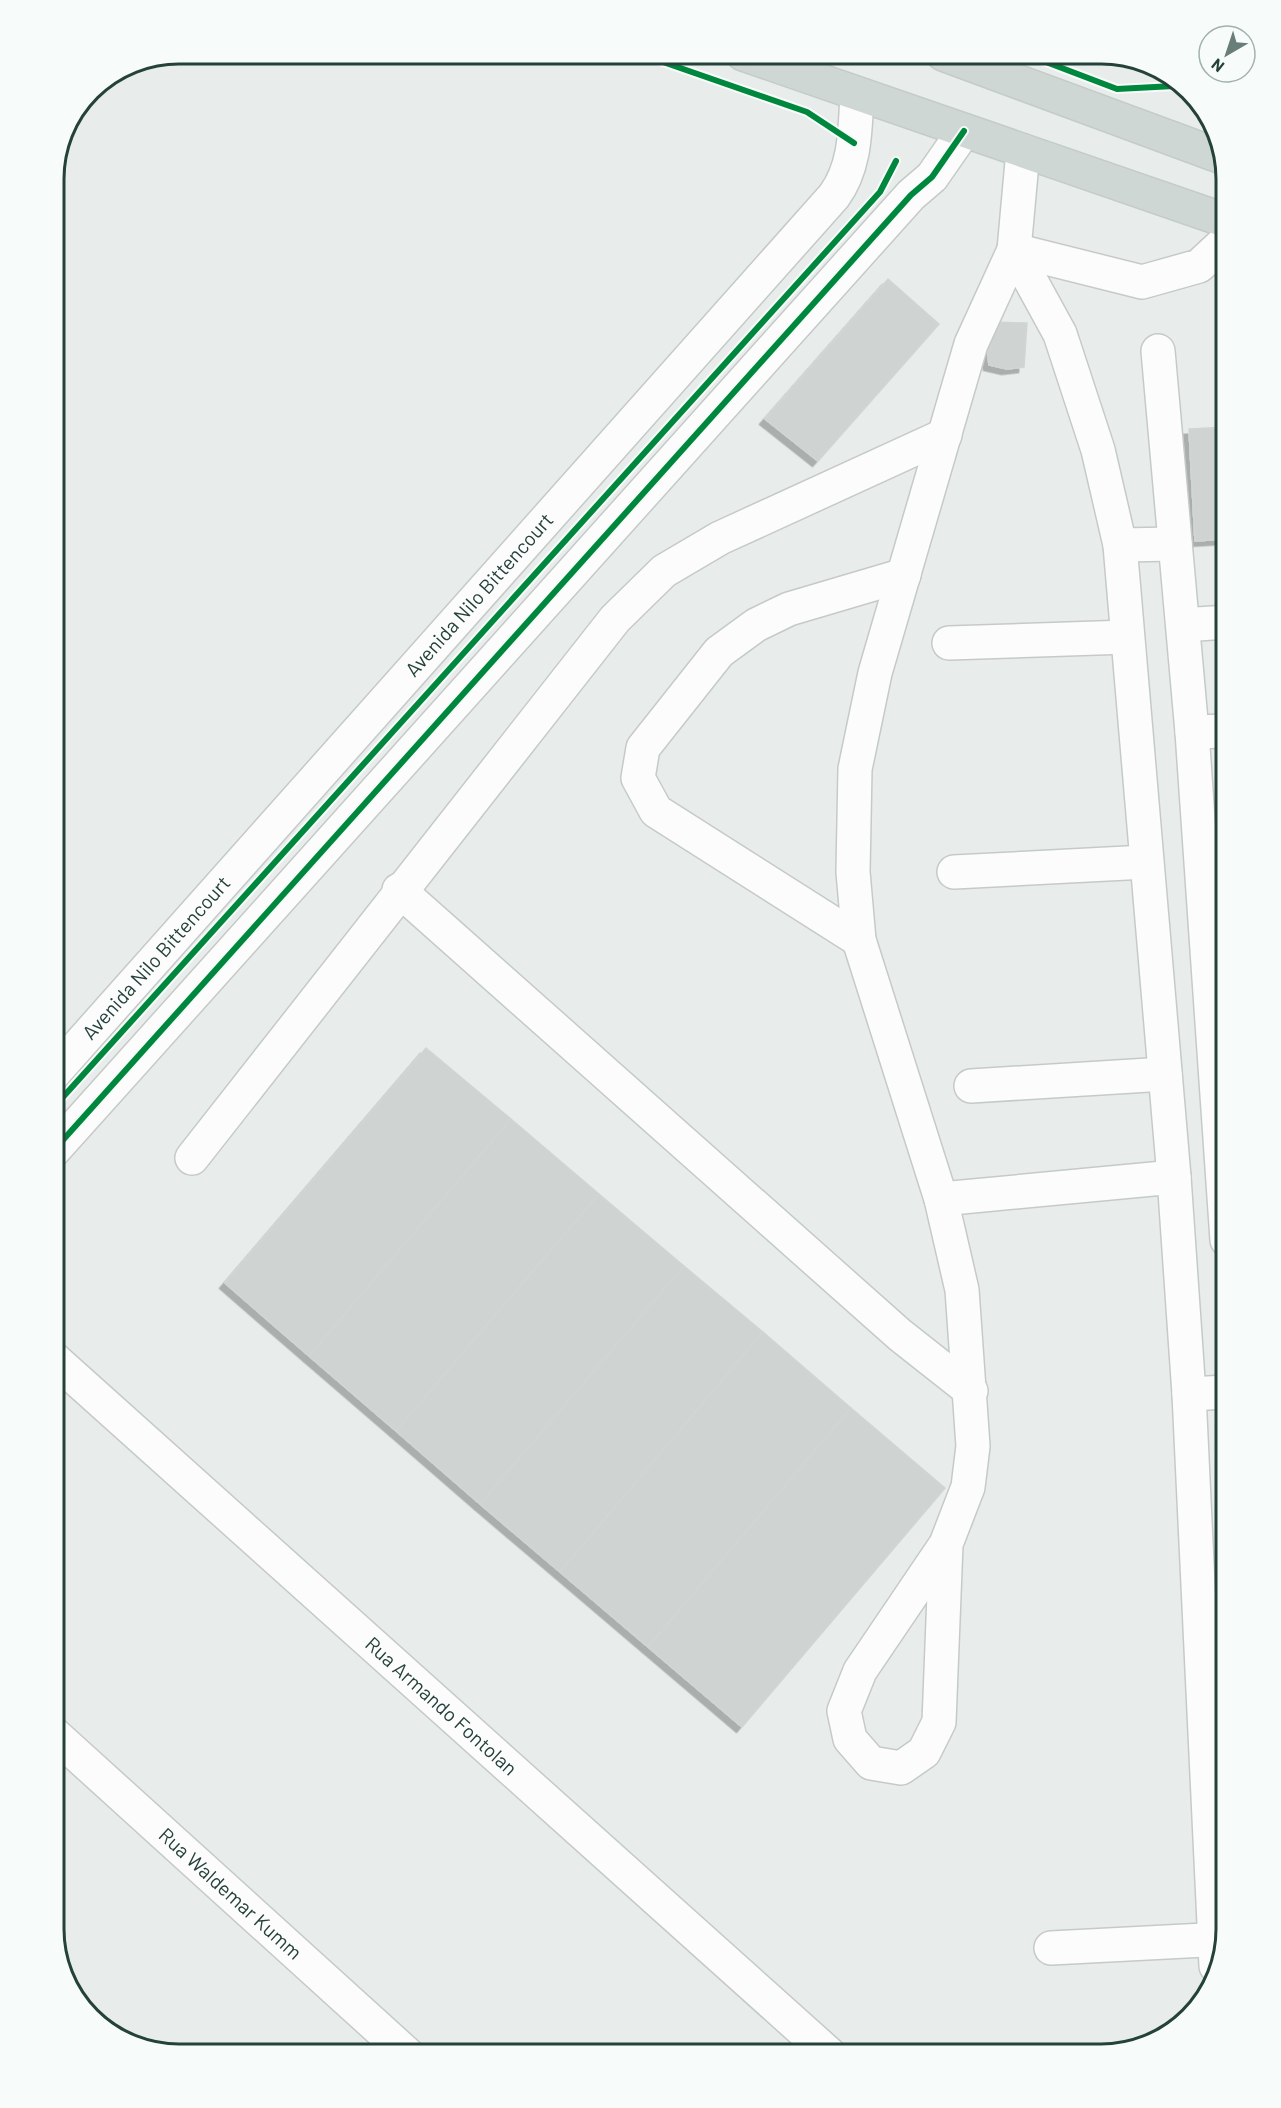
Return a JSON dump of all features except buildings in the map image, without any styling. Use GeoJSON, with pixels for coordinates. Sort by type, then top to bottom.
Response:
{"type":"FeatureCollection","features":[{"type":"Feature","properties":{"kind":"main road"},"geometry":{"type":"LineString","coordinates":[[773,65],[1216,216]]}},
{"type":"Feature","properties":{"kind":"main road"},"geometry":{"type":"LineString","coordinates":[[972,65],[1214,154]]}},
{"type":"Feature","properties":{"kind":"street","name":"Avenida Nilo Bittencourt"},"geometry":{"type":"LineString","coordinates":[[64,1061],[834,196],[843,184],[852,159],[857,94]]}},
{"type":"Feature","properties":{"kind":"street"},"geometry":{"type":"LineString","coordinates":[[64,1138],[912,195],[932,177],[964,131]]}},
{"type":"Feature","properties":{"kind":"street"},"geometry":{"type":"LineString","coordinates":[[946,1544],[939,1722],[924,1752],[901,1768],[871,1763],[850,1739],[844,1712],[860,1671],[946,1544],[968,1487],[974,1446],[962,1290],[941,1199],[859,940],[853,872],[855,769],[875,673],[971,344],[1014,250],[1023,151]]}},
{"type":"Feature","properties":{"kind":"street"},"geometry":{"type":"LineString","coordinates":[[1014,250],[1142,282],[1199,266],[1216,250]]}},
{"type":"Feature","properties":{"kind":"street"},"geometry":{"type":"LineString","coordinates":[[1014,250],[1060,334],[1098,450],[1120,545],[1174,1177],[1189,1394],[1213,1600],[1216,1738]]}},
{"type":"Feature","properties":{"kind":"street"},"geometry":{"type":"LineString","coordinates":[[1158,351],[1192,732],[1216,939]]}},
{"type":"Feature","properties":{"kind":"street"},"geometry":{"type":"LineString","coordinates":[[192,1158],[399,890],[615,619],[664,572],[720,538],[945,435]]}},
{"type":"Feature","properties":{"kind":"street"},"geometry":{"type":"LineString","coordinates":[[1120,545],[1175,544]]}},
{"type":"Feature","properties":{"kind":"street"},"geometry":{"type":"LineString","coordinates":[[859,940],[657,811],[638,778],[643,748],[719,652],[756,625],[789,609],[904,575]]}},
{"type":"Feature","properties":{"kind":"street"},"geometry":{"type":"LineString","coordinates":[[1183,625],[1216,623]]}},
{"type":"Feature","properties":{"kind":"street"},"geometry":{"type":"LineString","coordinates":[[949,643],[1127,637]]}},
{"type":"Feature","properties":{"kind":"street"},"geometry":{"type":"LineString","coordinates":[[1192,732],[1216,731]]}},
{"type":"Feature","properties":{"kind":"street"},"geometry":{"type":"LineString","coordinates":[[954,872],[1146,862]]}},
{"type":"Feature","properties":{"kind":"street"},"geometry":{"type":"LineString","coordinates":[[399,890],[900,1335],[971,1391]]}},
{"type":"Feature","properties":{"kind":"street"},"geometry":{"type":"LineString","coordinates":[[971,1086],[1165,1074]]}},
{"type":"Feature","properties":{"kind":"street"},"geometry":{"type":"LineString","coordinates":[[941,1199],[1174,1177]]}},
{"type":"Feature","properties":{"kind":"street","name":"Rua Armando Fontolan"},"geometry":{"type":"LineString","coordinates":[[64,1368],[818,2044]]}},
{"type":"Feature","properties":{"kind":"street"},"geometry":{"type":"LineString","coordinates":[[1189,1394],[1216,1393]]}},
{"type":"Feature","properties":{"kind":"street","name":"Rua Waldemar Kumm"},"geometry":{"type":"LineString","coordinates":[[64,1743],[395,2043]]}},
{"type":"Feature","properties":{"kind":"street"},"geometry":{"type":"LineString","coordinates":[[1051,1948],[1215,1948]]}},
{"type":"Feature","properties":{"kind":"cycle path"},"geometry":{"type":"LineString","coordinates":[[670,65],[807,112],[854,143]]}},
{"type":"Feature","properties":{"kind":"cycle path"},"geometry":{"type":"LineString","coordinates":[[1054,65],[1117,89],[1168,86]]}},
{"type":"Feature","properties":{"kind":"cycle path"},"geometry":{"type":"LineString","coordinates":[[64,1138],[911,195],[932,177],[964,131]]}},
{"type":"Feature","properties":{"kind":"cycle path"},"geometry":{"type":"LineString","coordinates":[[64,1095],[880,192],[896,161]]}}]}
